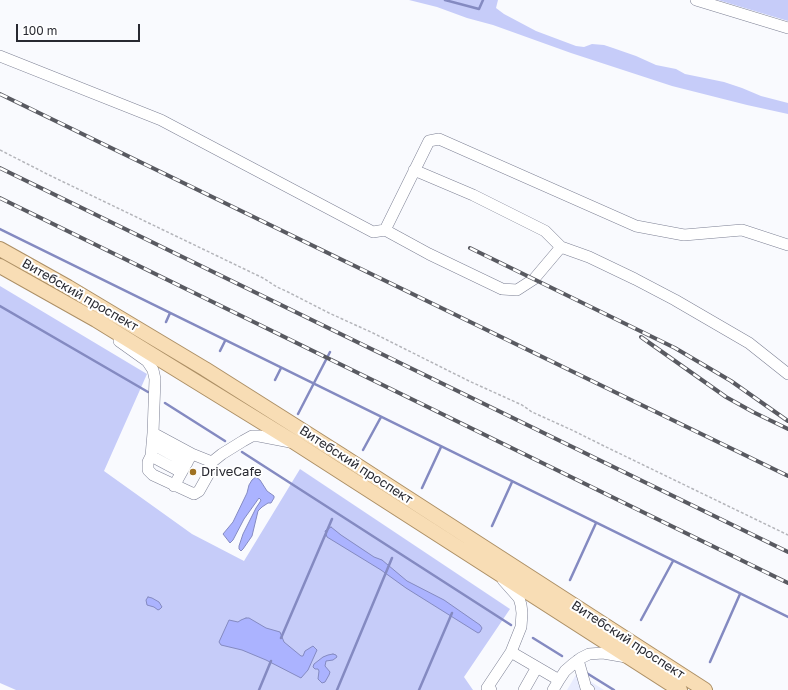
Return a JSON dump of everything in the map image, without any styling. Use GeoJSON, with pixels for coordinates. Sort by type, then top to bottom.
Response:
{"type":"FeatureCollection","features":[{"type":"Feature","properties":{"kind":"main road","name":"Витебский проспект"},"geometry":{"type":"LineString","coordinates":[[0,249],[68,287],[205,369],[706,690]]}},
{"type":"Feature","properties":{"kind":"main road","name":"Витебский проспект"},"geometry":{"type":"LineString","coordinates":[[0,266],[96,320],[294,442],[680,690]]}},
{"type":"Feature","properties":{"kind":"street"},"geometry":{"type":"LineString","coordinates":[[696,0],[788,28]]}},
{"type":"Feature","properties":{"kind":"street"},"geometry":{"type":"LineString","coordinates":[[0,56],[161,120],[373,232],[384,230],[429,254],[502,289],[517,290],[534,279],[560,247]]}},
{"type":"Feature","properties":{"kind":"street"},"geometry":{"type":"LineString","coordinates":[[384,230],[429,141],[439,139],[636,226],[684,236],[742,230],[788,244]]}},
{"type":"Feature","properties":{"kind":"street"},"geometry":{"type":"LineString","coordinates":[[414,170],[473,195],[544,231],[560,247],[596,260],[675,300],[749,343],[788,374]]}},
{"type":"Feature","properties":{"kind":"street"},"geometry":{"type":"LineString","coordinates":[[96,320],[120,342],[147,361],[153,370],[155,379],[153,438],[151,456],[148,462],[148,470],[153,475],[194,494],[199,491],[208,475],[212,462],[222,454],[252,436],[294,442]]}},
{"type":"Feature","properties":{"kind":"street"},"geometry":{"type":"LineString","coordinates":[[153,438],[187,463]]}},
{"type":"Feature","properties":{"kind":"street"},"geometry":{"type":"LineString","coordinates":[[151,456],[187,463],[212,462]]}},
{"type":"Feature","properties":{"kind":"street"},"geometry":{"type":"LineString","coordinates":[[174,486],[187,463]]}},
{"type":"Feature","properties":{"kind":"street"},"geometry":{"type":"LineString","coordinates":[[491,690],[487,688],[511,652],[521,627],[522,612],[519,598],[496,572]]}},
{"type":"Feature","properties":{"kind":"street"},"geometry":{"type":"LineString","coordinates":[[511,652],[559,680]]}},
{"type":"Feature","properties":{"kind":"street"},"geometry":{"type":"LineString","coordinates":[[553,690],[565,671],[578,660],[589,654],[628,657]]}},
{"type":"Feature","properties":{"kind":"street"},"geometry":{"type":"LineString","coordinates":[[578,660],[586,688],[589,690]]}},
{"type":"Feature","properties":{"kind":"street"},"geometry":{"type":"LineString","coordinates":[[524,690],[537,667]]}},
{"type":"Feature","properties":{"kind":"path"},"geometry":{"type":"LineString","coordinates":[[0,150],[263,278],[277,287],[329,313],[522,405],[532,412],[574,430],[788,535]]}},
{"type":"Feature","properties":{"kind":"shaded area"},"geometry":{"type":"Polygon","coordinates":[[[409,0],[498,0],[496,8],[504,14],[536,31],[576,46],[584,47],[592,44],[604,45],[636,56],[656,65],[676,69],[685,74],[724,82],[761,96],[788,103],[788,114],[672,86],[571,53],[493,25],[467,18],[437,7],[409,0]]]}},
{"type":"Feature","properties":{"kind":"shaded area"},"geometry":{"type":"Polygon","coordinates":[[[718,0],[788,0],[788,21],[718,0]]]}},
{"type":"Feature","properties":{"kind":"shaded area"},"geometry":{"type":"Polygon","coordinates":[[[0,286],[147,374],[104,471],[192,534],[244,561],[300,469],[510,609],[464,677],[473,690],[16,690],[0,683],[0,286]]]}},
{"type":"Feature","properties":{"kind":"shaded area"},"geometry":{"type":"Polygon","coordinates":[[[577,673],[604,690],[567,690],[577,673]]]}},
{"type":"Feature","properties":{"kind":"water"},"geometry":{"type":"Polygon","coordinates":[[[256,477],[260,480],[267,491],[274,496],[274,498],[271,503],[268,503],[258,511],[252,536],[241,551],[239,546],[243,534],[261,500],[259,498],[244,519],[230,543],[223,534],[233,522],[247,493],[249,485],[256,477]]]}},
{"type":"Feature","properties":{"kind":"water"},"geometry":{"type":"Polygon","coordinates":[[[331,527],[374,557],[382,560],[407,581],[444,600],[480,625],[482,628],[480,632],[478,633],[327,537],[325,531],[331,527]]]}},
{"type":"Feature","properties":{"kind":"water"},"geometry":{"type":"Polygon","coordinates":[[[148,597],[159,602],[162,607],[158,610],[147,605],[146,600],[148,597]]]}},
{"type":"Feature","properties":{"kind":"water"},"geometry":{"type":"Polygon","coordinates":[[[249,618],[266,628],[280,632],[284,642],[301,656],[303,656],[305,651],[313,646],[317,650],[308,670],[301,678],[266,660],[242,650],[221,645],[219,642],[229,620],[238,622],[249,618]]]}},
{"type":"Feature","properties":{"kind":"water"},"geometry":{"type":"Polygon","coordinates":[[[333,654],[337,657],[333,660],[326,661],[325,666],[330,672],[325,682],[322,683],[318,679],[319,671],[313,667],[314,664],[323,657],[333,654]]]}},
{"type":"Feature","properties":{"kind":"waterway"},"geometry":{"type":"LineString","coordinates":[[445,0],[479,9],[483,0]]}},
{"type":"Feature","properties":{"kind":"waterway"},"geometry":{"type":"LineString","coordinates":[[0,229],[788,617]]}},
{"type":"Feature","properties":{"kind":"waterway"},"geometry":{"type":"LineString","coordinates":[[0,306],[148,392]]}},
{"type":"Feature","properties":{"kind":"waterway"},"geometry":{"type":"LineString","coordinates":[[166,322],[170,313]]}},
{"type":"Feature","properties":{"kind":"waterway"},"geometry":{"type":"LineString","coordinates":[[220,351],[225,341]]}},
{"type":"Feature","properties":{"kind":"waterway"},"geometry":{"type":"LineString","coordinates":[[298,414],[330,352]]}},
{"type":"Feature","properties":{"kind":"waterway"},"geometry":{"type":"LineString","coordinates":[[275,380],[281,368]]}},
{"type":"Feature","properties":{"kind":"waterway"},"geometry":{"type":"LineString","coordinates":[[165,403],[225,441]]}},
{"type":"Feature","properties":{"kind":"waterway"},"geometry":{"type":"LineString","coordinates":[[363,450],[381,417]]}},
{"type":"Feature","properties":{"kind":"waterway"},"geometry":{"type":"LineString","coordinates":[[422,488],[441,447]]}},
{"type":"Feature","properties":{"kind":"waterway"},"geometry":{"type":"LineString","coordinates":[[242,452],[511,625]]}},
{"type":"Feature","properties":{"kind":"waterway"},"geometry":{"type":"LineString","coordinates":[[492,526],[512,482]]}},
{"type":"Feature","properties":{"kind":"waterway"},"geometry":{"type":"LineString","coordinates":[[281,638],[332,519]]}},
{"type":"Feature","properties":{"kind":"waterway"},"geometry":{"type":"LineString","coordinates":[[570,580],[596,523]]}},
{"type":"Feature","properties":{"kind":"waterway"},"geometry":{"type":"LineString","coordinates":[[337,690],[392,558]]}},
{"type":"Feature","properties":{"kind":"waterway"},"geometry":{"type":"LineString","coordinates":[[641,620],[673,561]]}},
{"type":"Feature","properties":{"kind":"waterway"},"geometry":{"type":"LineString","coordinates":[[710,662],[740,594]]}},
{"type":"Feature","properties":{"kind":"waterway"},"geometry":{"type":"LineString","coordinates":[[419,690],[452,613]]}},
{"type":"Feature","properties":{"kind":"waterway"},"geometry":{"type":"LineString","coordinates":[[533,638],[562,656]]}},
{"type":"Feature","properties":{"kind":"waterway"},"geometry":{"type":"LineString","coordinates":[[259,690],[271,661]]}},
{"type":"Feature","properties":{"kind":"waterway"},"geometry":{"type":"LineString","coordinates":[[585,672],[614,690]]}},
{"type":"Feature","properties":{"kind":"railway"},"geometry":{"type":"LineString","coordinates":[[0,94],[788,476]]}},
{"type":"Feature","properties":{"kind":"railway"},"geometry":{"type":"LineString","coordinates":[[0,168],[788,552]]}},
{"type":"Feature","properties":{"kind":"railway"},"geometry":{"type":"LineString","coordinates":[[0,198],[788,583]]}},
{"type":"Feature","properties":{"kind":"railway"},"geometry":{"type":"LineString","coordinates":[[470,248],[675,348],[731,381],[788,421]]}},
{"type":"Feature","properties":{"kind":"railway"},"geometry":{"type":"LineString","coordinates":[[641,337],[726,397],[788,429]]}},
{"type":"Feature","properties":{"kind":"place","name":"DriveCafe"},"geometry":{"type":"Point","coordinates":[193,472]}}]}
